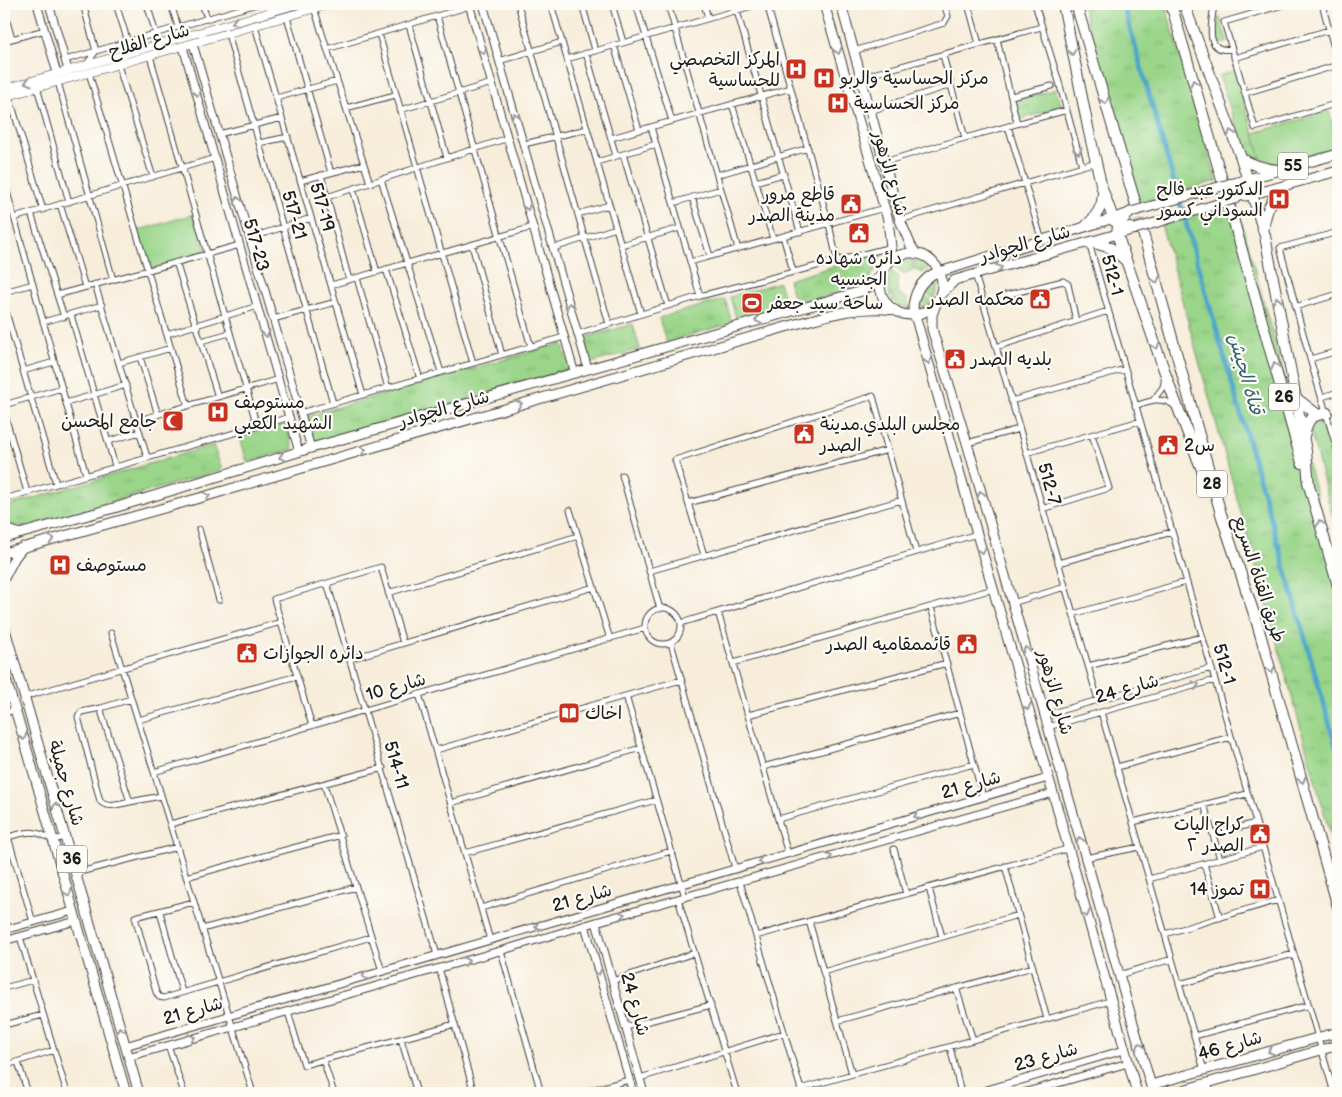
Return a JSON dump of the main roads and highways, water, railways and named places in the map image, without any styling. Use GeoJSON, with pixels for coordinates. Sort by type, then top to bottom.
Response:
{"type":"FeatureCollection","features":[{"type":"Feature","properties":{"kind":"highway"},"geometry":{"type":"LineString","coordinates":[[1063,4],[1102,188],[1103,199],[1100,209],[1094,219],[1086,226]]}},
{"type":"Feature","properties":{"kind":"highway"},"geometry":{"type":"LineString","coordinates":[[1076,4],[1133,208],[1118,225]]}},
{"type":"Feature","properties":{"kind":"highway"},"geometry":{"type":"LineString","coordinates":[[1171,4],[1225,182],[1247,187]]}},
{"type":"Feature","properties":{"kind":"highway"},"geometry":{"type":"LineString","coordinates":[[1186,5],[1241,158],[1247,187],[1265,236]]}},
{"type":"Feature","properties":{"kind":"highway"},"geometry":{"type":"LineString","coordinates":[[1241,158],[1252,165],[1265,169],[1279,170]]}},
{"type":"Feature","properties":{"kind":"highway"},"geometry":{"type":"LineString","coordinates":[[1285,186],[1270,203],[1264,225],[1306,454],[1309,486]]}},
{"type":"Feature","properties":{"kind":"highway"},"geometry":{"type":"LineString","coordinates":[[1232,204],[1247,187]]}},
{"type":"Feature","properties":{"kind":"highway"},"geometry":{"type":"LineString","coordinates":[[1102,188],[1118,225],[1126,262],[1197,462],[1221,514]]}},
{"type":"Feature","properties":{"kind":"highway","name":"26"},"geometry":{"type":"LineString","coordinates":[[1232,204],[1338,586]]}},
{"type":"Feature","properties":{"kind":"highway"},"geometry":{"type":"LineString","coordinates":[[1118,225],[1139,231]]}},
{"type":"Feature","properties":{"kind":"highway","name":"طريق القناة السريع"},"geometry":{"type":"LineString","coordinates":[[1139,231],[1221,514],[1257,623],[1338,907]]}},
{"type":"Feature","properties":{"kind":"highway"},"geometry":{"type":"LineString","coordinates":[[1090,242],[1111,248],[1126,262]]}},
{"type":"Feature","properties":{"kind":"highway"},"geometry":{"type":"LineString","coordinates":[[1296,398],[1305,407],[1322,414],[1309,421],[1303,439]]}},
{"type":"Feature","properties":{"kind":"main road","name":"شارع الفلاح"},"geometry":{"type":"LineString","coordinates":[[4,89],[57,78],[298,4]]}},
{"type":"Feature","properties":{"kind":"main road","name":"شارع الفلاح"},"geometry":{"type":"LineString","coordinates":[[7,96],[37,88],[68,70],[118,64],[150,56],[330,4]]}},
{"type":"Feature","properties":{"kind":"main road","name":"شارع الزهور"},"geometry":{"type":"LineString","coordinates":[[824,4],[888,220],[891,247],[881,283],[882,293],[894,310]]}},
{"type":"Feature","properties":{"kind":"main road","name":"شارع الزهور"},"geometry":{"type":"LineString","coordinates":[[841,4],[900,220],[916,254]]}},
{"type":"Feature","properties":{"kind":"main road","name":"55"},"geometry":{"type":"LineString","coordinates":[[1247,187],[1279,170],[1338,154]]}},
{"type":"Feature","properties":{"kind":"main road","name":"55"},"geometry":{"type":"LineString","coordinates":[[1247,187],[1285,186],[1338,171]]}},
{"type":"Feature","properties":{"kind":"main road"},"geometry":{"type":"LineString","coordinates":[[1133,208],[1225,182]]}},
{"type":"Feature","properties":{"kind":"main road"},"geometry":{"type":"LineString","coordinates":[[1139,231],[1232,204]]}},
{"type":"Feature","properties":{"kind":"main road","name":"شارع الچوادر"},"geometry":{"type":"LineString","coordinates":[[914,315],[913,301],[918,288],[927,278],[940,271],[1086,226],[1118,225]]}},
{"type":"Feature","properties":{"kind":"main road","name":"شارع الچوادر"},"geometry":{"type":"LineString","coordinates":[[4,552],[120,521],[798,323],[865,308],[894,310],[914,315],[923,313],[931,308],[955,280],[1090,242],[1118,225]]}},
{"type":"Feature","properties":{"kind":"main road"},"geometry":{"type":"LineString","coordinates":[[916,254],[930,260],[940,271]]}},
{"type":"Feature","properties":{"kind":"main road","name":"شارع الچوادر"},"geometry":{"type":"LineString","coordinates":[[4,530],[21,534],[114,508],[311,448],[862,291],[872,284],[900,256],[916,254]]}},
{"type":"Feature","properties":{"kind":"main road","name":"شارع الزهور"},"geometry":{"type":"LineString","coordinates":[[940,271],[942,279],[939,297],[931,322],[1152,1089]]}},
{"type":"Feature","properties":{"kind":"main road","name":"شارع الزهور"},"geometry":{"type":"LineString","coordinates":[[914,315],[976,534],[1053,793],[1137,1093]]}},
{"type":"Feature","properties":{"kind":"main road"},"geometry":{"type":"LineString","coordinates":[[938,398],[951,395]]}},
{"type":"Feature","properties":{"kind":"main road"},"geometry":{"type":"LineString","coordinates":[[114,508],[120,521]]}},
{"type":"Feature","properties":{"kind":"main road"},"geometry":{"type":"LineString","coordinates":[[4,578],[14,557],[23,547]]}},
{"type":"Feature","properties":{"kind":"main road","name":"شارع جميلة"},"geometry":{"type":"LineString","coordinates":[[4,626],[139,1093]]}},
{"type":"Feature","properties":{"kind":"main road","name":"شارع جميلة"},"geometry":{"type":"LineString","coordinates":[[4,673],[125,1092]]}},
{"type":"Feature","properties":{"kind":"main road"},"geometry":{"type":"LineString","coordinates":[[1078,886],[1093,881]]}},
{"type":"Feature","properties":{"kind":"main road","name":"شارع 46"},"geometry":{"type":"LineString","coordinates":[[1152,1089],[1204,1070],[1338,1032]]}},
{"type":"Feature","properties":{"kind":"main road","name":"شارع 46"},"geometry":{"type":"LineString","coordinates":[[1173,1093],[1338,1045]]}},
{"type":"Feature","properties":{"kind":"waterway","name":"قناة الجيش"},"geometry":{"type":"LineString","coordinates":[[1123,4],[1338,753]]}},
{"type":"Feature","properties":{"kind":"tunnel"},"geometry":{"type":"LineString","coordinates":[[1222,180],[1230,208]]}},
{"type":"Feature","properties":{"kind":"tunnel"},"geometry":{"type":"LineString","coordinates":[[1136,205],[1143,233]]}},
{"type":"Feature","properties":{"kind":"place","name":"المركز التخصصي للحساسية"},"geometry":{"type":"Point","coordinates":[796,69]}},
{"type":"Feature","properties":{"kind":"place","name":"مركز الحساسية والربو"},"geometry":{"type":"Point","coordinates":[824,78]}},
{"type":"Feature","properties":{"kind":"place","name":"مركز الحساسية"},"geometry":{"type":"Point","coordinates":[838,103]}},
{"type":"Feature","properties":{"kind":"place","name":"الدكتور عبد فالح السوداني كسور"},"geometry":{"type":"Point","coordinates":[1279,199]}},
{"type":"Feature","properties":{"kind":"place","name":"قاطع مرور مدينة الصدر"},"geometry":{"type":"Point","coordinates":[851,204]}},
{"type":"Feature","properties":{"kind":"place","name":"دائره شهاده الجنسيه"},"geometry":{"type":"Point","coordinates":[859,233]}},
{"type":"Feature","properties":{"kind":"place","name":"محكمه الصدر"},"geometry":{"type":"Point","coordinates":[1040,299]}},
{"type":"Feature","properties":{"kind":"place","name":"ساحة سيد جعفر"},"geometry":{"type":"Point","coordinates":[752,303]}},
{"type":"Feature","properties":{"kind":"place","name":"بلديه الصدر"},"geometry":{"type":"Point","coordinates":[955,359]}},
{"type":"Feature","properties":{"kind":"place","name":"مستوصف الشهيد الكعبي"},"geometry":{"type":"Point","coordinates":[218,412]}},
{"type":"Feature","properties":{"kind":"place","name":"جامع المحسن"},"geometry":{"type":"Point","coordinates":[173,421]}},
{"type":"Feature","properties":{"kind":"place","name":"مجلس البلدي.مدينة الصدر"},"geometry":{"type":"Point","coordinates":[804,434]}},
{"type":"Feature","properties":{"kind":"place","name":"س2"},"geometry":{"type":"Point","coordinates":[1168,445]}},
{"type":"Feature","properties":{"kind":"place","name":"مستوصف"},"geometry":{"type":"Point","coordinates":[60,565]}},
{"type":"Feature","properties":{"kind":"place","name":"قائممقاميه الصدر"},"geometry":{"type":"Point","coordinates":[967,644]}},
{"type":"Feature","properties":{"kind":"place","name":"دائره الجوازات"},"geometry":{"type":"Point","coordinates":[247,653]}},
{"type":"Feature","properties":{"kind":"place","name":"اخاك"},"geometry":{"type":"Point","coordinates":[569,713]}},
{"type":"Feature","properties":{"kind":"place","name":"كراج اليات الصدر ٢"},"geometry":{"type":"Point","coordinates":[1260,834]}},
{"type":"Feature","properties":{"kind":"place","name":"14 تموز"},"geometry":{"type":"Point","coordinates":[1260,889]}}]}
